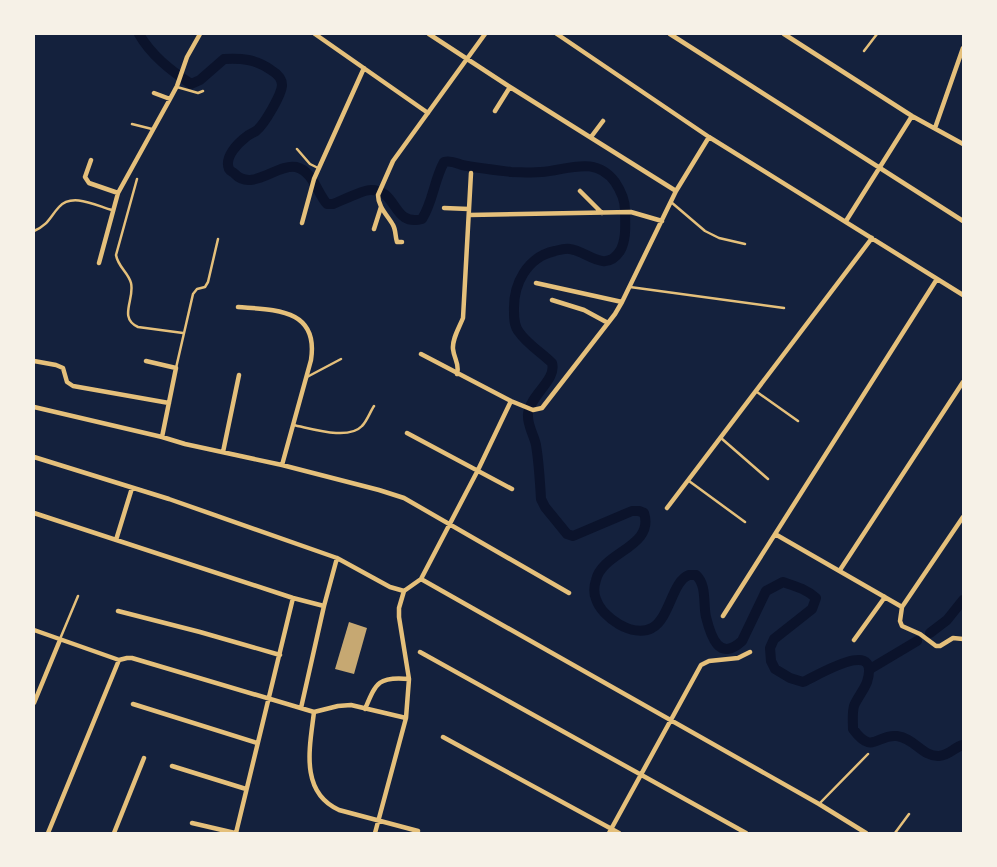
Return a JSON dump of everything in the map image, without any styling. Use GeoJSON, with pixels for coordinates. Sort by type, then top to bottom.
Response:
{"type":"FeatureCollection","features":[{"type":"Feature","properties":{"kind":"street"},"geometry":{"type":"LineString","coordinates":[[98,263],[118,193],[177,86],[181,71],[200,34]]}},
{"type":"Feature","properties":{"kind":"street"},"geometry":{"type":"LineString","coordinates":[[315,34],[428,114]]}},
{"type":"Feature","properties":{"kind":"street"},"geometry":{"type":"LineString","coordinates":[[429,34],[466,60],[676,190]]}},
{"type":"Feature","properties":{"kind":"street"},"geometry":{"type":"LineString","coordinates":[[402,242],[397,242],[394,226],[381,207],[378,195],[393,161],[485,34]]}},
{"type":"Feature","properties":{"kind":"street"},"geometry":{"type":"LineString","coordinates":[[557,34],[709,137],[963,295]]}},
{"type":"Feature","properties":{"kind":"street"},"geometry":{"type":"LineString","coordinates":[[670,34],[963,221]]}},
{"type":"Feature","properties":{"kind":"street"},"geometry":{"type":"LineString","coordinates":[[784,34],[912,116],[963,144]]}},
{"type":"Feature","properties":{"kind":"street"},"geometry":{"type":"LineString","coordinates":[[935,128],[963,48]]}},
{"type":"Feature","properties":{"kind":"street"},"geometry":{"type":"LineString","coordinates":[[302,223],[318,168],[364,68]]}},
{"type":"Feature","properties":{"kind":"street"},"geometry":{"type":"LineString","coordinates":[[495,111],[510,87]]}},
{"type":"Feature","properties":{"kind":"street"},"geometry":{"type":"LineString","coordinates":[[154,93],[170,99]]}},
{"type":"Feature","properties":{"kind":"street"},"geometry":{"type":"LineString","coordinates":[[846,221],[912,116]]}},
{"type":"Feature","properties":{"kind":"street"},"geometry":{"type":"LineString","coordinates":[[591,137],[603,120]]}},
{"type":"Feature","properties":{"kind":"street"},"geometry":{"type":"LineString","coordinates":[[421,354],[511,401],[526,408],[539,410],[547,403],[622,302],[676,190],[709,137]]}},
{"type":"Feature","properties":{"kind":"street"},"geometry":{"type":"LineString","coordinates":[[91,160],[84,177],[89,183],[118,193]]}},
{"type":"Feature","properties":{"kind":"street"},"geometry":{"type":"LineString","coordinates":[[457,374],[458,366],[453,348],[454,339],[464,318],[471,173]]}},
{"type":"Feature","properties":{"kind":"street"},"geometry":{"type":"LineString","coordinates":[[580,191],[602,213]]}},
{"type":"Feature","properties":{"kind":"street"},"geometry":{"type":"LineString","coordinates":[[374,229],[381,207]]}},
{"type":"Feature","properties":{"kind":"street"},"geometry":{"type":"LineString","coordinates":[[444,208],[470,209]]}},
{"type":"Feature","properties":{"kind":"street"},"geometry":{"type":"LineString","coordinates":[[469,215],[631,212],[662,221]]}},
{"type":"Feature","properties":{"kind":"street"},"geometry":{"type":"LineString","coordinates":[[666,508],[872,238]]}},
{"type":"Feature","properties":{"kind":"street"},"geometry":{"type":"LineString","coordinates":[[723,616],[937,279]]}},
{"type":"Feature","properties":{"kind":"street"},"geometry":{"type":"LineString","coordinates":[[536,283],[622,302]]}},
{"type":"Feature","properties":{"kind":"street"},"geometry":{"type":"LineString","coordinates":[[552,300],[584,310],[608,323]]}},
{"type":"Feature","properties":{"kind":"street"},"geometry":{"type":"LineString","coordinates":[[238,307],[279,310],[293,316],[310,333],[313,348],[282,465]]}},
{"type":"Feature","properties":{"kind":"street"},"geometry":{"type":"LineString","coordinates":[[34,361],[56,364],[63,368],[67,382],[73,386],[169,403]]}},
{"type":"Feature","properties":{"kind":"street"},"geometry":{"type":"LineString","coordinates":[[146,361],[176,368],[162,437]]}},
{"type":"Feature","properties":{"kind":"street"},"geometry":{"type":"LineString","coordinates":[[223,452],[239,375]]}},
{"type":"Feature","properties":{"kind":"street"},"geometry":{"type":"LineString","coordinates":[[840,570],[963,382]]}},
{"type":"Feature","properties":{"kind":"street"},"geometry":{"type":"LineString","coordinates":[[375,833],[406,718],[409,679],[399,617],[399,608],[404,591],[421,579],[478,470],[511,401]]}},
{"type":"Feature","properties":{"kind":"street"},"geometry":{"type":"LineString","coordinates":[[34,407],[185,444],[282,465],[404,498],[569,593]]}},
{"type":"Feature","properties":{"kind":"street"},"geometry":{"type":"LineString","coordinates":[[407,433],[512,489]]}},
{"type":"Feature","properties":{"kind":"street"},"geometry":{"type":"LineString","coordinates":[[34,457],[169,499],[337,558],[390,588],[404,591]]}},
{"type":"Feature","properties":{"kind":"street"},"geometry":{"type":"LineString","coordinates":[[116,540],[132,488]]}},
{"type":"Feature","properties":{"kind":"street"},"geometry":{"type":"LineString","coordinates":[[34,513],[293,598],[324,606]]}},
{"type":"Feature","properties":{"kind":"street"},"geometry":{"type":"LineString","coordinates":[[963,517],[902,607],[900,621],[902,626],[920,634],[936,646],[940,646],[953,638],[963,639]]}},
{"type":"Feature","properties":{"kind":"street"},"geometry":{"type":"LineString","coordinates":[[775,534],[902,607]]}},
{"type":"Feature","properties":{"kind":"street"},"geometry":{"type":"LineString","coordinates":[[302,708],[324,606],[337,558]]}},
{"type":"Feature","properties":{"kind":"street"},"geometry":{"type":"LineString","coordinates":[[421,579],[819,804],[866,833]]}},
{"type":"Feature","properties":{"kind":"street"},"geometry":{"type":"LineString","coordinates":[[854,640],[885,597]]}},
{"type":"Feature","properties":{"kind":"street"},"geometry":{"type":"LineString","coordinates":[[192,823],[235,833],[293,598]]}},
{"type":"Feature","properties":{"kind":"street"},"geometry":{"type":"LineString","coordinates":[[118,611],[280,655]]}},
{"type":"Feature","properties":{"kind":"street"},"geometry":{"type":"LineString","coordinates":[[34,630],[119,660],[132,658],[314,712],[351,705],[406,718]]}},
{"type":"Feature","properties":{"kind":"street"},"geometry":{"type":"LineString","coordinates":[[34,703],[60,640]]}},
{"type":"Feature","properties":{"kind":"street"},"geometry":{"type":"LineString","coordinates":[[420,652],[746,833]]}},
{"type":"Feature","properties":{"kind":"street"},"geometry":{"type":"LineString","coordinates":[[610,831],[672,722],[701,665],[709,661],[738,658],[750,652]]}},
{"type":"Feature","properties":{"kind":"street"},"geometry":{"type":"LineString","coordinates":[[48,833],[119,660]]}},
{"type":"Feature","properties":{"kind":"street"},"geometry":{"type":"LineString","coordinates":[[365,709],[374,688],[380,682],[388,679],[409,679]]}},
{"type":"Feature","properties":{"kind":"street"},"geometry":{"type":"LineString","coordinates":[[133,704],[257,743]]}},
{"type":"Feature","properties":{"kind":"street"},"geometry":{"type":"LineString","coordinates":[[314,712],[308,755],[309,768],[318,791],[330,806],[418,831]]}},
{"type":"Feature","properties":{"kind":"street"},"geometry":{"type":"LineString","coordinates":[[443,737],[610,831],[619,833]]}},
{"type":"Feature","properties":{"kind":"street"},"geometry":{"type":"LineString","coordinates":[[114,833],[144,758]]}},
{"type":"Feature","properties":{"kind":"street"},"geometry":{"type":"LineString","coordinates":[[172,766],[246,789]]}},
{"type":"Feature","properties":{"kind":"lane"},"geometry":{"type":"LineString","coordinates":[[864,51],[877,34]]}},
{"type":"Feature","properties":{"kind":"lane"},"geometry":{"type":"LineString","coordinates":[[177,86],[198,93],[203,91]]}},
{"type":"Feature","properties":{"kind":"lane"},"geometry":{"type":"LineString","coordinates":[[132,124],[154,130]]}},
{"type":"Feature","properties":{"kind":"lane"},"geometry":{"type":"LineString","coordinates":[[297,149],[310,164],[318,168]]}},
{"type":"Feature","properties":{"kind":"lane"},"geometry":{"type":"LineString","coordinates":[[137,179],[116,255],[117,262],[131,284],[128,318],[131,324],[138,327],[183,333]]}},
{"type":"Feature","properties":{"kind":"lane"},"geometry":{"type":"LineString","coordinates":[[34,231],[44,227],[67,200],[75,200],[112,210]]}},
{"type":"Feature","properties":{"kind":"lane"},"geometry":{"type":"LineString","coordinates":[[670,202],[705,231],[719,238],[744,244]]}},
{"type":"Feature","properties":{"kind":"lane"},"geometry":{"type":"LineString","coordinates":[[176,368],[192,294],[205,287],[208,282],[218,239]]}},
{"type":"Feature","properties":{"kind":"lane"},"geometry":{"type":"LineString","coordinates":[[630,287],[784,308]]}},
{"type":"Feature","properties":{"kind":"lane"},"geometry":{"type":"LineString","coordinates":[[306,378],[341,359]]}},
{"type":"Feature","properties":{"kind":"lane"},"geometry":{"type":"LineString","coordinates":[[755,391],[798,420]]}},
{"type":"Feature","properties":{"kind":"lane"},"geometry":{"type":"LineString","coordinates":[[293,425],[342,434],[353,432],[361,427],[374,406]]}},
{"type":"Feature","properties":{"kind":"lane"},"geometry":{"type":"LineString","coordinates":[[720,438],[768,480]]}},
{"type":"Feature","properties":{"kind":"lane"},"geometry":{"type":"LineString","coordinates":[[688,480],[744,522]]}},
{"type":"Feature","properties":{"kind":"lane"},"geometry":{"type":"LineString","coordinates":[[60,640],[78,596]]}},
{"type":"Feature","properties":{"kind":"lane"},"geometry":{"type":"LineString","coordinates":[[819,804],[868,754]]}},
{"type":"Feature","properties":{"kind":"lane"},"geometry":{"type":"LineString","coordinates":[[895,833],[909,814]]}},
{"type":"Feature","properties":{"kind":"building"},"geometry":{"type":"Polygon","coordinates":[[[349,622],[367,628],[354,674],[335,669],[349,622]]]}},
{"type":"Feature","properties":{"kind":"waterway"},"geometry":{"type":"LineString","coordinates":[[139,34],[149,49],[162,62],[191,84],[200,80],[224,59],[254,61],[265,66],[280,78],[282,82],[281,89],[268,116],[256,131],[239,143],[228,160],[229,169],[242,179],[257,179],[281,169],[296,167],[307,173],[327,204],[333,204],[367,190],[379,191],[386,195],[405,218],[412,220],[422,219],[426,212],[444,162],[511,172],[551,171],[590,166],[607,174],[617,185],[624,202],[625,231],[620,251],[614,258],[608,261],[602,261],[568,249],[545,254],[529,266],[524,273],[519,282],[514,301],[514,319],[517,330],[552,363],[551,375],[533,400],[528,414],[537,452],[541,499],[545,507],[567,534],[573,536],[632,511],[644,513],[645,524],[642,534],[635,542],[600,570],[594,590],[599,606],[611,619],[628,628],[636,630],[652,628],[663,616],[683,579],[689,575],[696,575],[702,584],[710,632],[717,644],[727,649],[734,647],[742,641],[766,591],[783,582],[796,586],[816,598],[812,609],[774,639],[770,648],[771,661],[775,669],[790,678],[803,682],[846,662],[857,660],[865,662],[869,669],[867,682],[854,706],[853,712],[853,729],[860,737],[870,743],[890,736],[903,737],[933,756],[946,754],[963,745]]}},
{"type":"Feature","properties":{"kind":"waterway"},"geometry":{"type":"LineString","coordinates":[[930,633],[947,620],[963,600]]}},
{"type":"Feature","properties":{"kind":"waterway"},"geometry":{"type":"LineString","coordinates":[[870,669],[917,641]]}}]}
